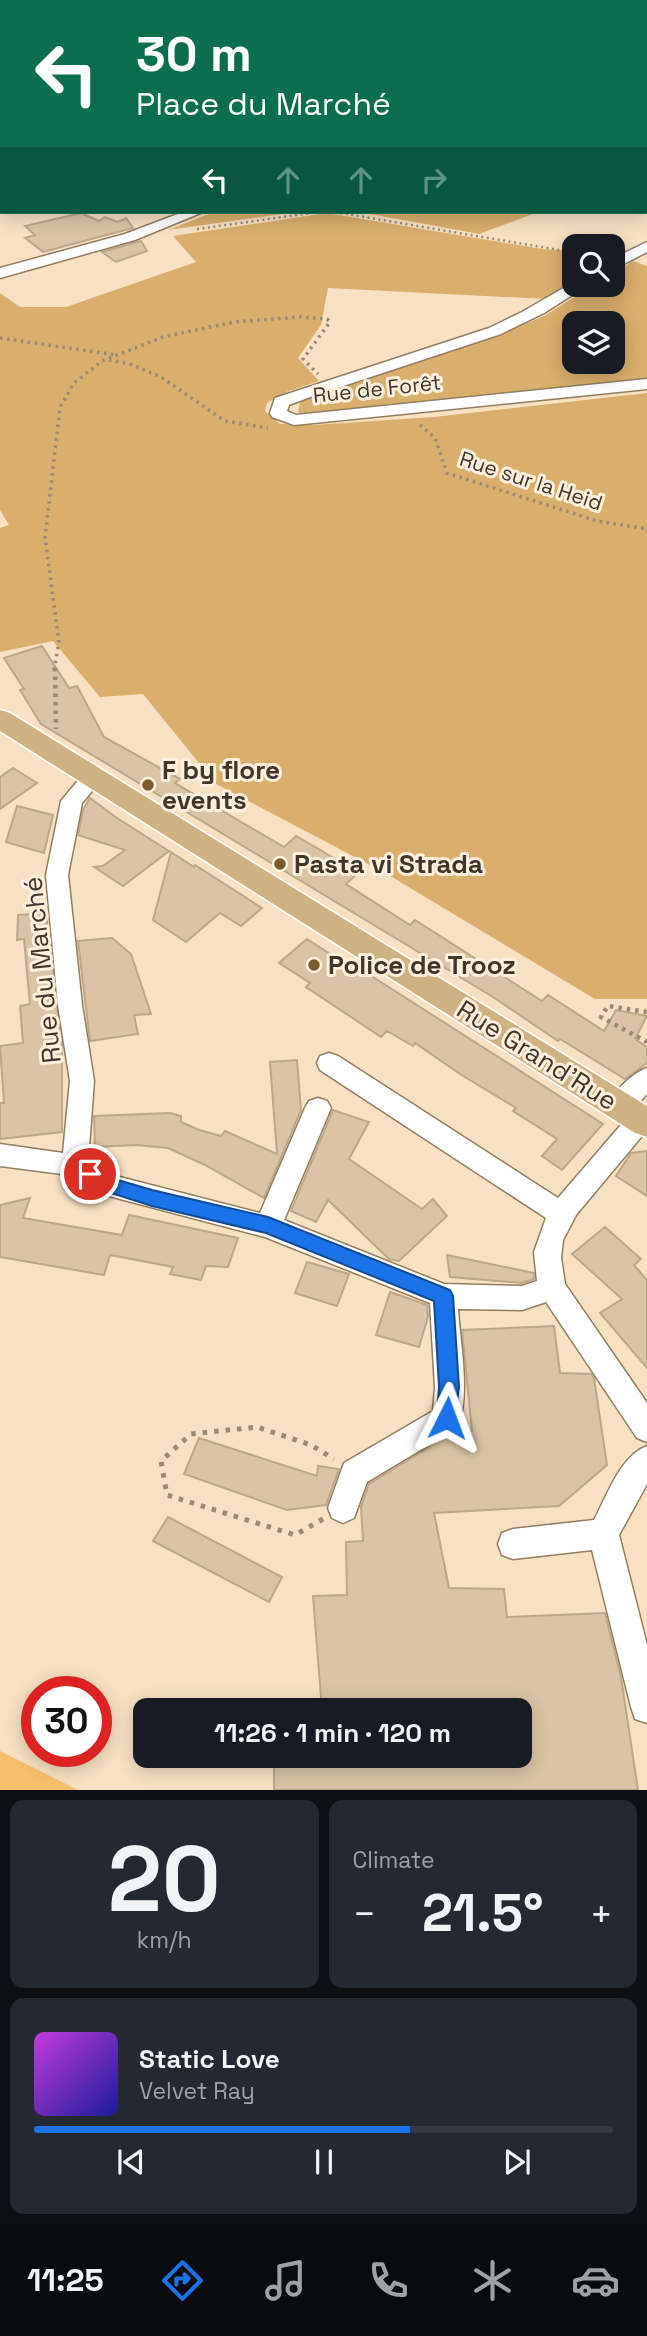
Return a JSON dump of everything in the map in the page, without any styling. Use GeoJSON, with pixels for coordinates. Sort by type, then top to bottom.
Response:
{"type":"FeatureCollection","features":[{"type":"Feature","properties":{"kind":"main road","name":"Rue Grand'Rue"},"geometry":{"type":"LineString","coordinates":[[0,719],[636,1116]]}},
{"type":"Feature","properties":{"kind":"street"},"geometry":{"type":"LineString","coordinates":[[0,273],[130,237],[191,214]]}},
{"type":"Feature","properties":{"kind":"street"},"geometry":{"type":"LineString","coordinates":[[625,259],[647,246]]}},
{"type":"Feature","properties":{"kind":"street","name":"Rue de Forêt"},"geometry":{"type":"LineString","coordinates":[[562,296],[527,317],[495,330],[281,401],[278,413],[294,420],[647,384]]}},
{"type":"Feature","properties":{"kind":"street","name":"Rue du Marché"},"geometry":{"type":"LineString","coordinates":[[75,1165],[82,1081],[70,1005],[57,875],[72,802],[93,777]]}},
{"type":"Feature","properties":{"kind":"street"},"geometry":{"type":"LineString","coordinates":[[329,1063],[563,1215]]}},
{"type":"Feature","properties":{"kind":"street"},"geometry":{"type":"LineString","coordinates":[[647,1078],[636,1116],[572,1200],[550,1238],[546,1263],[552,1288],[647,1428]]}},
{"type":"Feature","properties":{"kind":"street"},"geometry":{"type":"LineString","coordinates":[[268,1226],[318,1108]]}},
{"type":"Feature","properties":{"kind":"street"},"geometry":{"type":"LineString","coordinates":[[0,1155],[75,1165],[105,1184],[268,1226],[443,1296],[522,1298],[552,1288]]}},
{"type":"Feature","properties":{"kind":"street"},"geometry":{"type":"LineString","coordinates":[[343,1508],[355,1473],[447,1418],[449,1387],[443,1296]]}},
{"type":"Feature","properties":{"kind":"street"},"geometry":{"type":"LineString","coordinates":[[647,1461],[632,1480],[603,1534],[647,1707]]}},
{"type":"Feature","properties":{"kind":"street"},"geometry":{"type":"LineString","coordinates":[[513,1544],[603,1534]]}},
{"type":"Feature","properties":{"kind":"path"},"geometry":{"type":"LineString","coordinates":[[190,230],[305,214]]}},
{"type":"Feature","properties":{"kind":"path"},"geometry":{"type":"LineString","coordinates":[[344,214],[411,228],[562,250]]}},
{"type":"Feature","properties":{"kind":"path"},"geometry":{"type":"LineString","coordinates":[[47,749],[56,731],[54,673],[59,642],[45,538],[60,407],[66,393],[79,377],[127,349],[186,332],[252,320],[309,316],[327,318],[330,322],[303,359],[314,372],[334,382]]}},
{"type":"Feature","properties":{"kind":"path"},"geometry":{"type":"LineString","coordinates":[[0,338],[117,355]]}},
{"type":"Feature","properties":{"kind":"path"},"geometry":{"type":"LineString","coordinates":[[107,360],[122,360],[148,371],[189,395],[218,419],[234,424],[277,428]]}},
{"type":"Feature","properties":{"kind":"path","name":"Rue sur la Heid"},"geometry":{"type":"LineString","coordinates":[[393,412],[424,426],[435,438],[447,473],[597,521],[647,529]]}},
{"type":"Feature","properties":{"kind":"path"},"geometry":{"type":"LineString","coordinates":[[647,1013],[608,1006],[601,1017],[647,1042]]}},
{"type":"Feature","properties":{"kind":"path"},"geometry":{"type":"LineString","coordinates":[[343,1508],[295,1535],[167,1495],[161,1461],[191,1434],[257,1427],[311,1445],[355,1473]]}},
{"type":"Feature","properties":{"kind":"shaded area"},"geometry":{"type":"Polygon","coordinates":[[[209,214],[283,214],[168,230],[209,214]]]}},
{"type":"Feature","properties":{"kind":"shaded area"},"geometry":{"type":"Polygon","coordinates":[[[320,214],[562,250],[562,290],[547,299],[328,288],[321,325],[298,358],[319,381],[286,392],[267,403],[265,411],[280,424],[313,425],[434,417],[647,393],[647,999],[595,999],[387,874],[216,784],[143,694],[100,697],[53,641],[0,652],[0,528],[9,525],[0,510],[0,293],[20,307],[66,307],[196,262],[173,236],[320,214]]]}},
{"type":"Feature","properties":{"kind":"shaded area"},"geometry":{"type":"Polygon","coordinates":[[[370,214],[533,214],[479,234],[370,214]]]}},
{"type":"Feature","properties":{"kind":"shaded area"},"geometry":{"type":"Polygon","coordinates":[[[633,261],[647,266],[647,380],[310,417],[298,412],[300,402],[324,390],[493,337],[544,316],[575,297],[625,297],[625,266],[633,261]]]}},
{"type":"Feature","properties":{"kind":"shaded area"},"geometry":{"type":"Polygon","coordinates":[[[0,1751],[21,1762],[21,1767],[32,1767],[78,1790],[0,1790],[0,1751]]]}},
{"type":"Feature","properties":{"kind":"building"},"geometry":{"type":"Polygon","coordinates":[[[83,214],[99,221],[105,217],[118,222],[126,218],[133,228],[43,252],[25,238],[35,235],[25,226],[83,214]]]}},
{"type":"Feature","properties":{"kind":"building"},"geometry":{"type":"Polygon","coordinates":[[[141,241],[147,251],[116,262],[102,252],[141,241]]]}},
{"type":"Feature","properties":{"kind":"building"},"geometry":{"type":"Polygon","coordinates":[[[42,646],[69,688],[77,686],[104,737],[180,779],[175,783],[284,847],[296,836],[317,848],[358,873],[346,884],[410,925],[415,920],[542,1001],[548,995],[604,1031],[616,1010],[647,1016],[635,1039],[647,1047],[647,1063],[625,1079],[560,1039],[558,1041],[493,997],[41,724],[20,690],[24,689],[4,658],[42,646]]]}},
{"type":"Feature","properties":{"kind":"building"},"geometry":{"type":"Polygon","coordinates":[[[13,768],[37,783],[0,809],[0,777],[13,768]]]}},
{"type":"Feature","properties":{"kind":"building"},"geometry":{"type":"Polygon","coordinates":[[[90,798],[169,851],[123,886],[94,867],[103,866],[125,850],[78,835],[83,810],[90,798]]]}},
{"type":"Feature","properties":{"kind":"building"},"geometry":{"type":"Polygon","coordinates":[[[17,806],[53,815],[44,853],[6,842],[17,806]]]}},
{"type":"Feature","properties":{"kind":"building"},"geometry":{"type":"Polygon","coordinates":[[[171,852],[262,908],[241,926],[220,913],[186,942],[153,920],[171,852]]]}},
{"type":"Feature","properties":{"kind":"building"},"geometry":{"type":"Polygon","coordinates":[[[47,913],[47,943],[50,943],[62,1046],[62,1132],[0,1139],[0,1103],[4,1103],[0,1046],[23,1043],[20,1006],[30,1004],[24,939],[17,940],[18,915],[47,913]]]}},
{"type":"Feature","properties":{"kind":"building"},"geometry":{"type":"Polygon","coordinates":[[[112,938],[131,954],[151,1014],[134,1015],[138,1034],[90,1041],[78,941],[112,938]]]}},
{"type":"Feature","properties":{"kind":"building"},"geometry":{"type":"Polygon","coordinates":[[[307,939],[349,966],[352,964],[373,977],[603,1124],[562,1170],[542,1156],[557,1139],[513,1111],[516,1108],[415,1043],[413,1046],[387,1031],[381,1037],[306,987],[310,983],[279,963],[307,939]]]}},
{"type":"Feature","properties":{"kind":"building"},"geometry":{"type":"Polygon","coordinates":[[[297,1060],[301,1110],[264,1198],[168,1148],[136,1145],[95,1147],[94,1116],[170,1113],[181,1116],[181,1122],[199,1130],[221,1136],[225,1131],[277,1154],[270,1062],[297,1060]]]}},
{"type":"Feature","properties":{"kind":"building"},"geometry":{"type":"Polygon","coordinates":[[[333,1110],[369,1122],[349,1159],[422,1209],[433,1199],[447,1216],[399,1261],[389,1259],[328,1200],[316,1222],[291,1211],[333,1110]]]}},
{"type":"Feature","properties":{"kind":"building"},"geometry":{"type":"Polygon","coordinates":[[[647,1151],[647,1196],[616,1176],[631,1153],[647,1151]]]}},
{"type":"Feature","properties":{"kind":"building"},"geometry":{"type":"Polygon","coordinates":[[[30,1198],[23,1218],[122,1235],[129,1215],[238,1238],[228,1267],[206,1266],[201,1280],[170,1274],[173,1267],[110,1255],[104,1275],[0,1257],[0,1205],[30,1198]]]}},
{"type":"Feature","properties":{"kind":"building"},"geometry":{"type":"Polygon","coordinates":[[[605,1227],[641,1259],[634,1265],[647,1280],[647,1368],[600,1313],[622,1299],[572,1254],[605,1227]]]}},
{"type":"Feature","properties":{"kind":"building"},"geometry":{"type":"Polygon","coordinates":[[[447,1255],[534,1273],[534,1279],[522,1283],[450,1277],[447,1255]]]}},
{"type":"Feature","properties":{"kind":"building"},"geometry":{"type":"Polygon","coordinates":[[[307,1262],[349,1274],[337,1306],[295,1293],[307,1262]]]}},
{"type":"Feature","properties":{"kind":"building"},"geometry":{"type":"Polygon","coordinates":[[[390,1292],[427,1305],[428,1317],[419,1347],[376,1335],[390,1292]]]}},
{"type":"Feature","properties":{"kind":"building"},"geometry":{"type":"Polygon","coordinates":[[[554,1326],[560,1373],[591,1374],[594,1378],[607,1465],[559,1506],[434,1513],[449,1588],[504,1589],[507,1617],[605,1613],[621,1677],[638,1790],[274,1790],[274,1768],[532,1768],[532,1698],[321,1698],[313,1596],[347,1595],[346,1542],[363,1541],[361,1507],[369,1484],[456,1431],[472,1431],[462,1330],[554,1326]]]}},
{"type":"Feature","properties":{"kind":"building"},"geometry":{"type":"Polygon","coordinates":[[[199,1438],[317,1476],[318,1466],[339,1469],[326,1505],[287,1510],[184,1474],[199,1438]]]}},
{"type":"Feature","properties":{"kind":"building"},"geometry":{"type":"Polygon","coordinates":[[[168,1517],[282,1577],[269,1602],[153,1541],[168,1517]]]}},
{"type":"Feature","properties":{"kind":"place","name":"F by flore events"},"geometry":{"type":"Point","coordinates":[148,785]}},
{"type":"Feature","properties":{"kind":"place","name":"Pasta vi Strada"},"geometry":{"type":"Point","coordinates":[280,864]}},
{"type":"Feature","properties":{"kind":"place","name":"Police de Trooz"},"geometry":{"type":"Point","coordinates":[314,965]}},
{"type":"Feature","properties":{"kind":"route"},"geometry":{"type":"LineString","coordinates":[[90,1174],[105,1184],[152,1198],[268,1226],[443,1296],[449,1387],[447,1418]]}}]}
